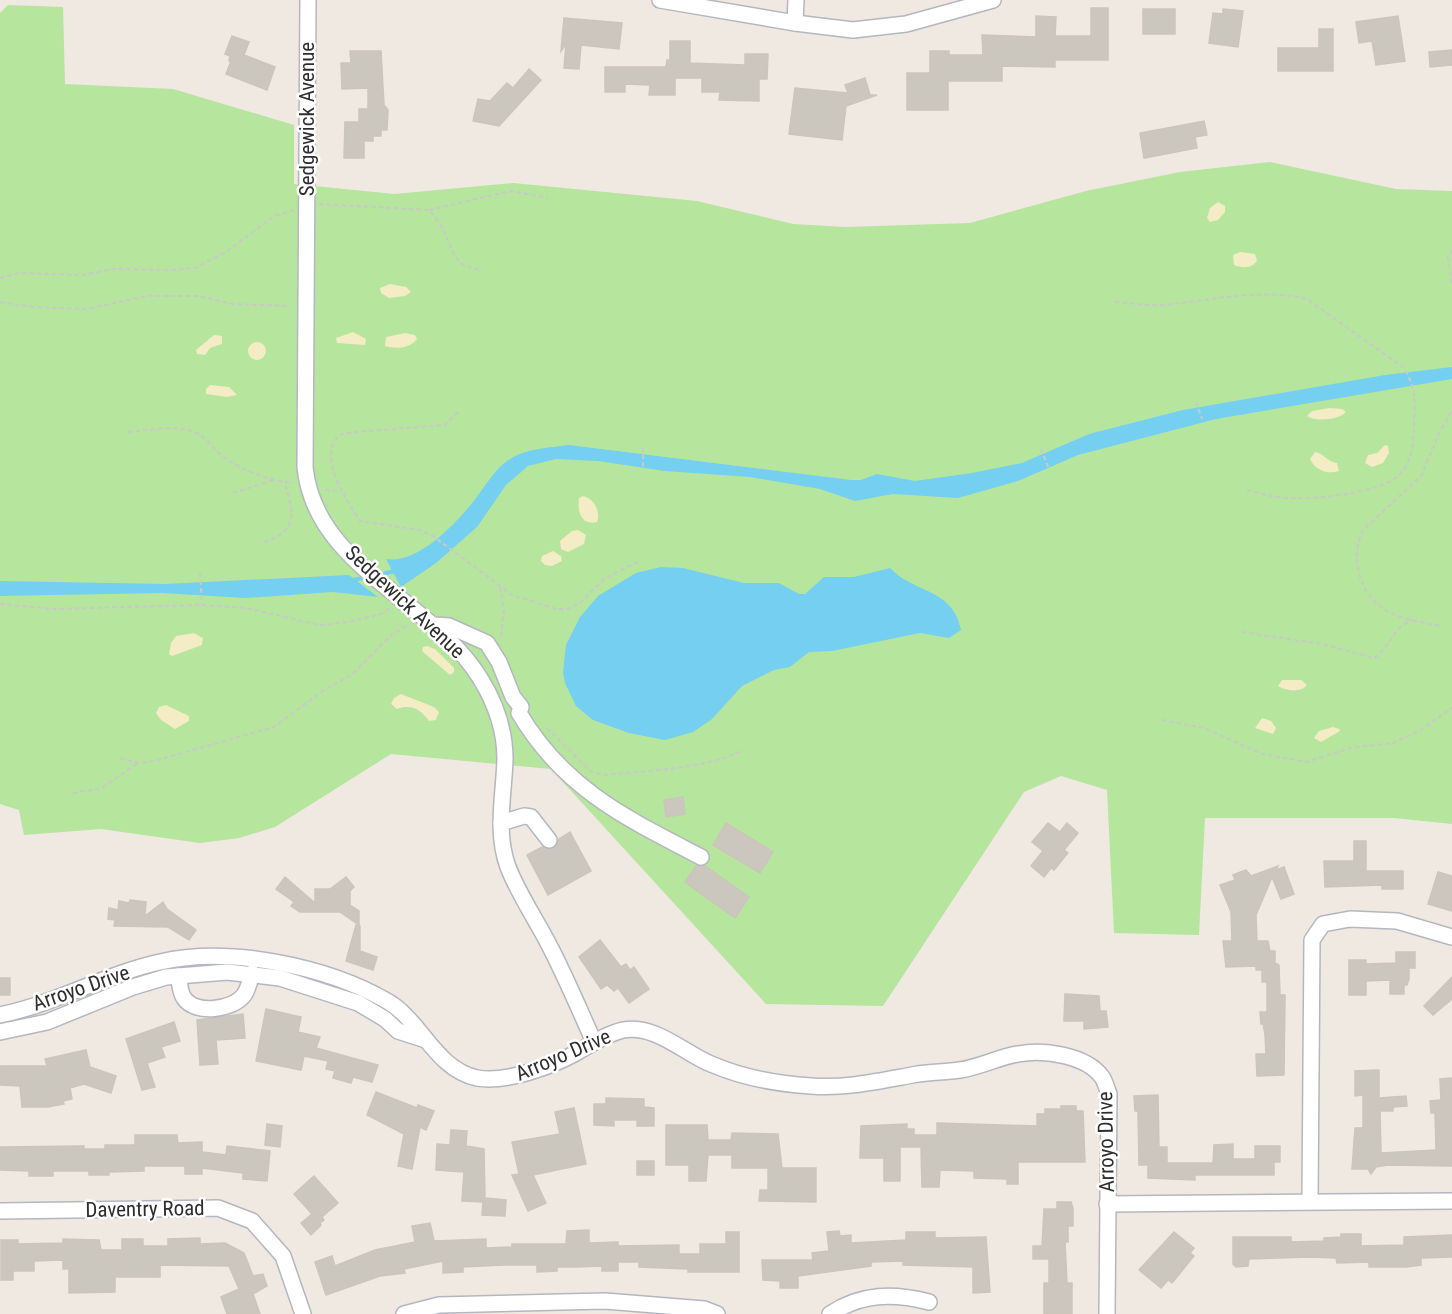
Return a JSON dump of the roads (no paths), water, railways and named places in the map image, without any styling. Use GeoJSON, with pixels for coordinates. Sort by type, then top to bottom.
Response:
{"type":"FeatureCollection","features":[{"type":"Feature","properties":{"kind":"street","name":"Sedgewick Avenue"},"geometry":{"type":"LineString","coordinates":[[308,0],[307,487],[320,519],[375,578],[429,621],[458,648],[492,700],[502,728],[505,757],[501,823],[508,867],[555,956],[594,1042]]}},
{"type":"Feature","properties":{"kind":"street"},"geometry":{"type":"LineString","coordinates":[[660,0],[795,23],[853,30],[906,24],[993,0]]}},
{"type":"Feature","properties":{"kind":"street"},"geometry":{"type":"LineString","coordinates":[[795,23],[796,0]]}},
{"type":"Feature","properties":{"kind":"street"},"geometry":{"type":"LineString","coordinates":[[429,621],[449,626],[487,643],[499,662],[513,697],[521,707],[519,713],[532,736],[557,766],[588,794],[622,816],[701,857]]}},
{"type":"Feature","properties":{"kind":"street"},"geometry":{"type":"LineString","coordinates":[[501,823],[525,816],[531,817],[549,840]]}},
{"type":"Feature","properties":{"kind":"street"},"geometry":{"type":"LineString","coordinates":[[1310,1200],[1312,940],[1323,924],[1350,919],[1397,921],[1452,937]]}},
{"type":"Feature","properties":{"kind":"street","name":"Arroyo Drive"},"geometry":{"type":"LineString","coordinates":[[0,1015],[160,962],[206,957],[257,960],[310,970],[361,996]]}},
{"type":"Feature","properties":{"kind":"street","name":"Arroyo Drive"},"geometry":{"type":"LineString","coordinates":[[0,1032],[47,1022],[133,987],[178,976],[227,972],[252,973],[280,978],[389,1002],[413,1021],[426,1040],[452,1066],[464,1074],[489,1079],[510,1078],[571,1056],[594,1042],[623,1030],[638,1030],[654,1034],[711,1064],[743,1074],[812,1086],[963,1070],[1019,1053],[1041,1052],[1068,1057],[1091,1067],[1103,1078],[1109,1094],[1107,1204],[1310,1200],[1452,1201]]}},
{"type":"Feature","properties":{"kind":"street"},"geometry":{"type":"LineString","coordinates":[[178,976],[183,997],[189,1004],[209,1009],[236,1003],[244,995],[252,973]]}},
{"type":"Feature","properties":{"kind":"street"},"geometry":{"type":"LineString","coordinates":[[1107,1204],[1107,1314]]}},
{"type":"Feature","properties":{"kind":"street","name":"Daventry Road"},"geometry":{"type":"LineString","coordinates":[[0,1211],[155,1207],[218,1208],[252,1221],[283,1256],[303,1314]]}},
{"type":"Feature","properties":{"kind":"street"},"geometry":{"type":"LineString","coordinates":[[830,1314],[865,1296],[903,1295],[929,1302]]}},
{"type":"Feature","properties":{"kind":"street"},"geometry":{"type":"LineString","coordinates":[[404,1314],[439,1305],[704,1309],[717,1314]]}},
{"type":"Feature","properties":{"kind":"water"},"geometry":{"type":"Polygon","coordinates":[[[1452,367],[1452,379],[1216,419],[1078,455],[1018,481],[958,498],[893,494],[855,501],[820,489],[750,477],[665,471],[598,461],[556,459],[528,466],[506,485],[477,527],[436,563],[401,587],[386,559],[409,556],[432,543],[461,516],[507,461],[521,453],[537,449],[569,445],[851,480],[861,480],[877,474],[915,481],[1022,463],[1089,434],[1183,410],[1385,375],[1452,367]]]}},
{"type":"Feature","properties":{"kind":"water"},"geometry":{"type":"Polygon","coordinates":[[[661,567],[683,568],[744,583],[779,583],[799,594],[805,594],[824,577],[854,577],[890,568],[911,583],[942,599],[957,616],[961,630],[949,638],[920,633],[832,651],[809,652],[790,667],[774,670],[742,686],[712,719],[693,732],[665,740],[629,733],[593,720],[576,706],[565,683],[563,672],[566,645],[580,617],[598,596],[636,573],[661,567]]]}},
{"type":"Feature","properties":{"kind":"water"},"geometry":{"type":"Polygon","coordinates":[[[349,575],[378,597],[333,592],[245,598],[162,593],[0,596],[0,581],[165,584],[349,575]]]}},
{"type":"Feature","properties":{"kind":"waterway"},"geometry":{"type":"LineString","coordinates":[[379,575],[398,570]]}},
{"type":"Feature","properties":{"kind":"waterway"},"geometry":{"type":"LineString","coordinates":[[353,580],[369,577]]}}]}
